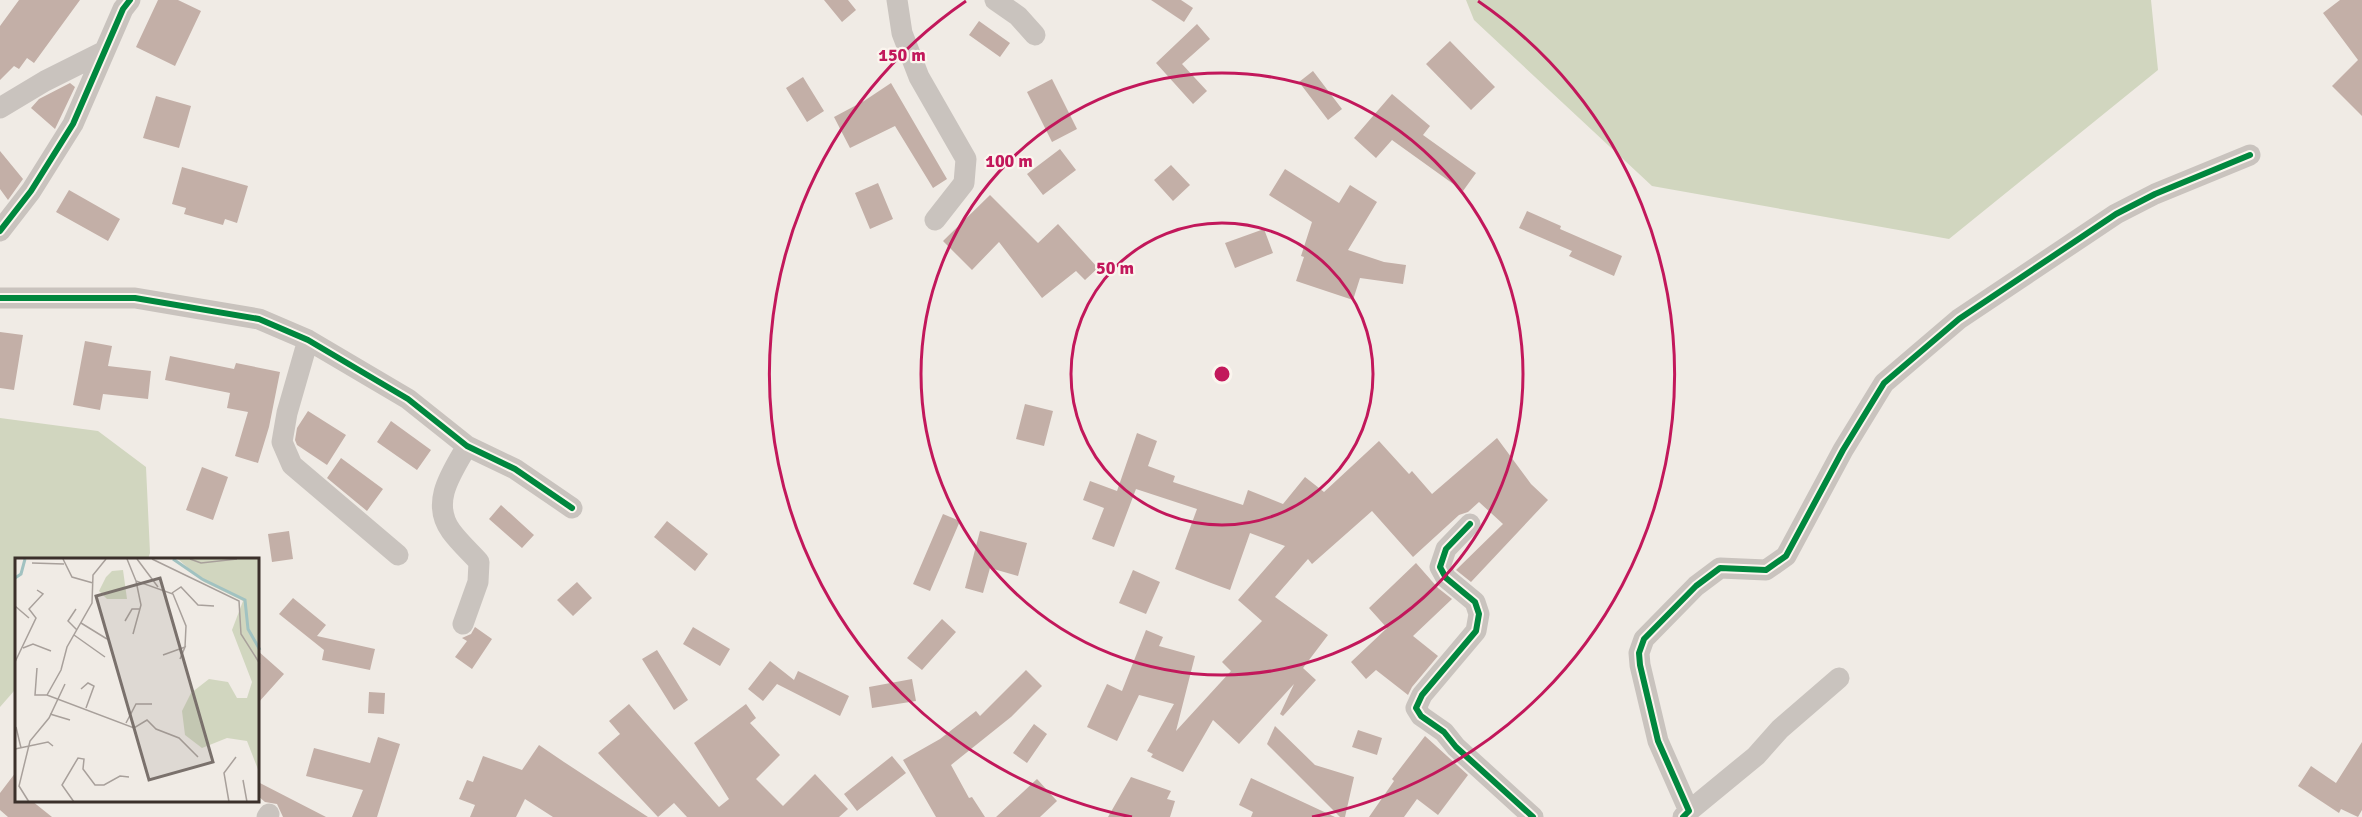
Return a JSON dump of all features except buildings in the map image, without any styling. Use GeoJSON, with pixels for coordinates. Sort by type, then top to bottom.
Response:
{"type":"FeatureCollection","features":[{"type":"Feature","properties":{"kind":"street"},"geometry":{"type":"LineString","coordinates":[[0,231],[31,191],[73,124],[103,52],[123,9],[130,0]]}},
{"type":"Feature","properties":{"kind":"street"},"geometry":{"type":"LineString","coordinates":[[897,0],[902,33],[919,77],[966,159],[964,183],[935,220]]}},
{"type":"Feature","properties":{"kind":"street"},"geometry":{"type":"LineString","coordinates":[[995,0],[1018,16],[1035,35]]}},
{"type":"Feature","properties":{"kind":"street"},"geometry":{"type":"LineString","coordinates":[[0,108],[45,81],[103,52]]}},
{"type":"Feature","properties":{"kind":"street"},"geometry":{"type":"LineString","coordinates":[[1839,678],[1780,729],[1756,756],[1686,814],[1658,741],[1640,665],[1639,653],[1644,639],[1696,586],[1720,568],[1766,570],[1786,556],[1843,450],[1884,383],[1959,319],[2116,214],[2156,194],[2250,155]]}},
{"type":"Feature","properties":{"kind":"street"},"geometry":{"type":"LineString","coordinates":[[0,298],[135,298],[259,319],[308,340],[408,399],[467,446],[514,469],[572,508]]}},
{"type":"Feature","properties":{"kind":"street"},"geometry":{"type":"LineString","coordinates":[[308,340],[287,413],[282,442],[292,465],[398,555]]}},
{"type":"Feature","properties":{"kind":"street"},"geometry":{"type":"LineString","coordinates":[[463,624],[478,582],[479,562],[450,530],[441,506],[445,486],[467,446]]}},
{"type":"Feature","properties":{"kind":"street"},"geometry":{"type":"LineString","coordinates":[[1470,524],[1446,549],[1440,567],[1446,578],[1475,602],[1479,614],[1476,631],[1422,695],[1416,708],[1420,716],[1444,732],[1456,747],[1533,817]]}},
{"type":"Feature","properties":{"kind":"green space"},"geometry":{"type":"Polygon","coordinates":[[[1466,0],[2151,0],[2158,70],[1949,239],[1652,186],[1474,20],[1466,0]]]}},
{"type":"Feature","properties":{"kind":"green space"},"geometry":{"type":"Polygon","coordinates":[[[0,418],[98,431],[146,467],[148,558],[15,558],[15,691],[0,707],[0,418]]]}},
{"type":"Feature","properties":{"kind":"cycle path"},"geometry":{"type":"LineString","coordinates":[[0,231],[31,191],[73,124],[123,9],[130,0]]}},
{"type":"Feature","properties":{"kind":"cycle path"},"geometry":{"type":"LineString","coordinates":[[1683,817],[1689,811],[1658,741],[1640,665],[1639,653],[1644,639],[1696,586],[1720,568],[1766,570],[1786,556],[1843,450],[1884,383],[1959,319],[2116,214],[2155,194],[2250,155]]}},
{"type":"Feature","properties":{"kind":"cycle path"},"geometry":{"type":"LineString","coordinates":[[0,298],[135,298],[259,319],[308,340],[408,399],[467,446],[515,469],[572,508]]}},
{"type":"Feature","properties":{"kind":"cycle path"},"geometry":{"type":"LineString","coordinates":[[1470,524],[1446,549],[1440,567],[1446,578],[1475,602],[1479,614],[1476,631],[1422,695],[1416,708],[1421,716],[1444,732],[1456,747],[1533,817]]}}]}
